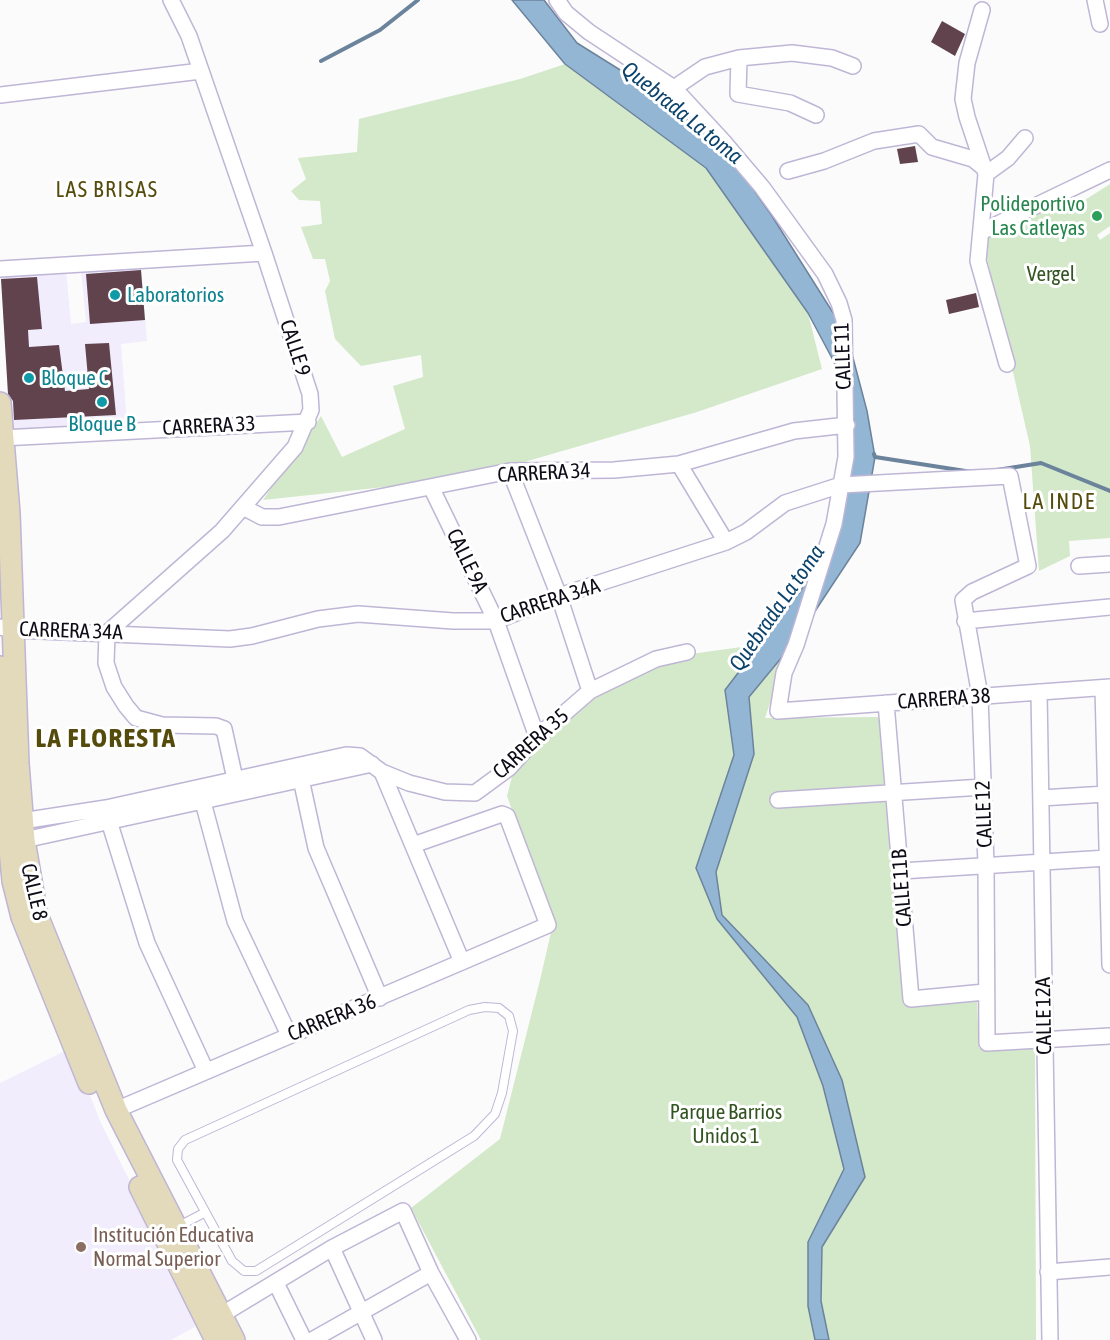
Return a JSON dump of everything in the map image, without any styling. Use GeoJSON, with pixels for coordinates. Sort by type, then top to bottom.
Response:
{"type":"FeatureCollection","features":[{"type":"Feature","properties":{"kind":"main road","name":"CALLE 8"},"geometry":{"type":"LineString","coordinates":[[0,403],[7,628],[23,830],[37,915],[116,1110],[216,1332]]}},
{"type":"Feature","properties":{"kind":"main road","name":"CALLE 8"},"geometry":{"type":"LineString","coordinates":[[0,667],[2,777],[13,881],[22,917],[74,1048],[170,1231]]}},
{"type":"Feature","properties":{"kind":"street","name":"CALLE 9"},"geometry":{"type":"LineString","coordinates":[[107,633],[222,531],[295,447],[308,422],[311,410],[310,394],[264,253],[189,36],[171,0]]}},
{"type":"Feature","properties":{"kind":"street","name":"CALLE 11"},"geometry":{"type":"LineString","coordinates":[[557,0],[566,13],[589,32],[674,88],[762,187],[825,274],[839,303],[844,320],[843,390],[847,425],[843,484],[834,524],[796,645],[784,673],[778,711]]}},
{"type":"Feature","properties":{"kind":"street"},"geometry":{"type":"LineString","coordinates":[[1095,0],[1100,24]]}},
{"type":"Feature","properties":{"kind":"street"},"geometry":{"type":"LineString","coordinates":[[982,10],[968,63],[963,99],[985,171],[978,261],[1007,364]]}},
{"type":"Feature","properties":{"kind":"street"},"geometry":{"type":"LineString","coordinates":[[674,88],[705,67],[740,58],[792,53],[832,58],[853,66]]}},
{"type":"Feature","properties":{"kind":"street"},"geometry":{"type":"LineString","coordinates":[[740,58],[738,94],[790,103],[816,115]]}},
{"type":"Feature","properties":{"kind":"street"},"geometry":{"type":"LineString","coordinates":[[0,95],[201,71]]}},
{"type":"Feature","properties":{"kind":"street"},"geometry":{"type":"LineString","coordinates":[[788,171],[824,161],[874,141],[919,134],[932,147],[973,159],[985,171]]}},
{"type":"Feature","properties":{"kind":"street"},"geometry":{"type":"LineString","coordinates":[[985,171],[1008,158],[1025,138]]}},
{"type":"Feature","properties":{"kind":"street"},"geometry":{"type":"LineString","coordinates":[[981,232],[1110,170]]}},
{"type":"Feature","properties":{"kind":"street"},"geometry":{"type":"LineString","coordinates":[[0,269],[264,253]]}},
{"type":"Feature","properties":{"kind":"street","name":"CARRERA 33"},"geometry":{"type":"LineString","coordinates":[[2,438],[308,422]]}},
{"type":"Feature","properties":{"kind":"street","name":"CARRERA 34"},"geometry":{"type":"LineString","coordinates":[[243,507],[262,517],[279,517],[510,471],[614,470],[680,464],[794,431],[847,425]]}},
{"type":"Feature","properties":{"kind":"street"},"geometry":{"type":"LineString","coordinates":[[680,464],[726,542]]}},
{"type":"Feature","properties":{"kind":"street"},"geometry":{"type":"LineString","coordinates":[[510,471],[559,596],[590,691]]}},
{"type":"Feature","properties":{"kind":"street","name":"CARRERA 34A"},"geometry":{"type":"LineString","coordinates":[[7,628],[230,639],[252,636],[318,619],[358,614],[453,621],[496,621],[559,596],[726,542],[746,532],[785,503],[843,484],[1010,476],[1028,566],[972,592]]}},
{"type":"Feature","properties":{"kind":"street","name":"CALLE 9A"},"geometry":{"type":"LineString","coordinates":[[431,487],[496,621],[537,737]]}},
{"type":"Feature","properties":{"kind":"street"},"geometry":{"type":"LineString","coordinates":[[1079,566],[1110,564]]}},
{"type":"Feature","properties":{"kind":"street","name":"CALLE 12"},"geometry":{"type":"LineString","coordinates":[[972,592],[963,600],[980,696],[986,866],[987,1043],[1045,1040]]}},
{"type":"Feature","properties":{"kind":"street"},"geometry":{"type":"LineString","coordinates":[[966,621],[1110,607]]}},
{"type":"Feature","properties":{"kind":"street"},"geometry":{"type":"LineString","coordinates":[[107,633],[106,663],[114,687],[136,718],[162,725],[216,726],[224,729],[236,787]]}},
{"type":"Feature","properties":{"kind":"street","name":"CARRERA 35"},"geometry":{"type":"LineString","coordinates":[[236,787],[346,755],[360,756],[377,768],[409,783],[445,792],[475,793],[509,768],[537,737],[590,691],[656,659],[687,652]]}},
{"type":"Feature","properties":{"kind":"street"},"geometry":{"type":"LineString","coordinates":[[1106,688],[1110,965]]}},
{"type":"Feature","properties":{"kind":"street","name":"CARRERA 38"},"geometry":{"type":"LineString","coordinates":[[778,711],[1106,688]]}},
{"type":"Feature","properties":{"kind":"street","name":"CALLE 12A"},"geometry":{"type":"LineString","coordinates":[[1039,692],[1050,1340]]}},
{"type":"Feature","properties":{"kind":"street","name":"CALLE 11B"},"geometry":{"type":"LineString","coordinates":[[886,703],[910,999],[985,992]]}},
{"type":"Feature","properties":{"kind":"street"},"geometry":{"type":"LineString","coordinates":[[377,768],[413,845],[462,962]]}},
{"type":"Feature","properties":{"kind":"street","name":"CARRERA 35"},"geometry":{"type":"LineString","coordinates":[[23,830],[106,808],[377,768]]}},
{"type":"Feature","properties":{"kind":"street"},"geometry":{"type":"LineString","coordinates":[[301,779],[316,848],[380,998]]}},
{"type":"Feature","properties":{"kind":"street"},"geometry":{"type":"LineString","coordinates":[[778,800],[982,787]]}},
{"type":"Feature","properties":{"kind":"street"},"geometry":{"type":"LineString","coordinates":[[201,794],[236,921],[289,1035]]}},
{"type":"Feature","properties":{"kind":"street","name":"CARRERA 35"},"geometry":{"type":"LineString","coordinates":[[23,830],[109,821],[201,794]]}},
{"type":"Feature","properties":{"kind":"street"},"geometry":{"type":"LineString","coordinates":[[1041,798],[1106,794]]}},
{"type":"Feature","properties":{"kind":"street","name":"CARRERA 36"},"geometry":{"type":"LineString","coordinates":[[116,1110],[548,925],[507,816],[502,814],[413,845]]}},
{"type":"Feature","properties":{"kind":"street"},"geometry":{"type":"LineString","coordinates":[[109,821],[147,943],[206,1071]]}},
{"type":"Feature","properties":{"kind":"street"},"geometry":{"type":"LineString","coordinates":[[901,871],[1107,858]]}},
{"type":"Feature","properties":{"kind":"street"},"geometry":{"type":"LineString","coordinates":[[1045,1040],[1110,1036]]}},
{"type":"Feature","properties":{"kind":"street"},"geometry":{"type":"LineString","coordinates":[[216,1332],[276,1283],[332,1248],[403,1211],[461,1337]]}},
{"type":"Feature","properties":{"kind":"street"},"geometry":{"type":"LineString","coordinates":[[332,1248],[374,1340]]}},
{"type":"Feature","properties":{"kind":"street"},"geometry":{"type":"LineString","coordinates":[[1048,1272],[1110,1267]]}},
{"type":"Feature","properties":{"kind":"street"},"geometry":{"type":"LineString","coordinates":[[312,1340],[431,1273]]}},
{"type":"Feature","properties":{"kind":"street"},"geometry":{"type":"LineString","coordinates":[[276,1283],[303,1340]]}},
{"type":"Feature","properties":{"kind":"lane"},"geometry":{"type":"LineString","coordinates":[[499,1008],[509,1016],[513,1031],[502,1093],[495,1113],[474,1136],[256,1271],[244,1271],[232,1261],[204,1213],[177,1160],[178,1149],[185,1140],[469,1010],[499,1008]]}},
{"type":"Feature","properties":{"kind":"lane"},"geometry":{"type":"LineString","coordinates":[[170,1231],[204,1213]]}},
{"type":"Feature","properties":{"kind":"shaded area"},"geometry":{"type":"Polygon","coordinates":[[[141,266],[147,341],[121,344],[127,424],[10,432],[1,275],[66,270],[71,324],[86,322],[81,270],[141,266]]]}},
{"type":"Feature","properties":{"kind":"shaded area","name":"Institución Educativa Normal Superior"},"geometry":{"type":"Polygon","coordinates":[[[71,1048],[101,1123],[200,1324],[171,1340],[0,1340],[0,1083],[71,1048]]]}},
{"type":"Feature","properties":{"kind":"green space"},"geometry":{"type":"Polygon","coordinates":[[[565,64],[706,168],[808,313],[822,369],[697,412],[507,467],[432,482],[263,500],[321,416],[342,457],[405,429],[393,386],[423,377],[421,355],[361,366],[335,339],[325,291],[330,281],[325,259],[313,259],[301,227],[322,224],[320,201],[299,200],[291,191],[306,179],[298,158],[357,152],[359,119],[520,79],[565,64]]]}},
{"type":"Feature","properties":{"kind":"green space","name":"Vergel"},"geometry":{"type":"Polygon","coordinates":[[[1110,184],[1110,226],[1097,235],[1100,240],[1110,233],[1110,538],[1069,541],[1070,556],[1039,571],[1030,446],[982,237],[1070,194],[1077,205],[1110,184]]]}},
{"type":"Feature","properties":{"kind":"green space","name":"Parque Barrios Unidos 1"},"geometry":{"type":"Polygon","coordinates":[[[791,640],[765,718],[881,717],[907,1007],[977,1001],[979,1048],[1035,1045],[1036,1340],[481,1340],[411,1208],[500,1139],[540,980],[553,924],[507,796],[514,769],[591,700],[670,657],[791,640]]]}},
{"type":"Feature","properties":{"kind":"water"},"geometry":{"type":"Polygon","coordinates":[[[512,0],[544,0],[577,43],[657,93],[733,160],[772,216],[847,335],[867,411],[875,457],[860,543],[796,640],[749,697],[754,754],[716,872],[722,915],[808,1005],[842,1080],[865,1177],[822,1247],[821,1301],[829,1340],[815,1340],[808,1306],[808,1242],[844,1169],[823,1086],[797,1017],[717,919],[696,868],[734,755],[725,690],[800,592],[842,519],[854,420],[834,362],[808,313],[706,168],[565,64],[512,0]]]}},
{"type":"Feature","properties":{"kind":"building"},"geometry":{"type":"Polygon","coordinates":[[[942,21],[965,34],[955,56],[931,42],[942,21]]]}},
{"type":"Feature","properties":{"kind":"building"},"geometry":{"type":"Polygon","coordinates":[[[915,146],[918,162],[900,164],[897,149],[915,146]]]}},
{"type":"Feature","properties":{"kind":"building","name":"Laboratorios"},"geometry":{"type":"Polygon","coordinates":[[[141,270],[145,320],[90,324],[86,274],[141,270]]]}},
{"type":"Feature","properties":{"kind":"building"},"geometry":{"type":"Polygon","coordinates":[[[37,277],[42,329],[28,330],[29,347],[59,345],[65,391],[89,389],[85,344],[109,343],[116,415],[14,420],[13,401],[8,394],[1,279],[37,277]]]}},
{"type":"Feature","properties":{"kind":"building"},"geometry":{"type":"Polygon","coordinates":[[[976,293],[979,307],[949,314],[946,300],[976,293]]]}},
{"type":"Feature","properties":{"kind":"waterway"},"geometry":{"type":"LineString","coordinates":[[321,61],[380,30],[418,0]]}},
{"type":"Feature","properties":{"kind":"waterway"},"geometry":{"type":"LineString","coordinates":[[874,454],[875,457],[972,472]]}},
{"type":"Feature","properties":{"kind":"waterway"},"geometry":{"type":"LineString","coordinates":[[997,470],[1041,463],[1110,491]]}},
{"type":"Feature","properties":{"kind":"place","name":"Polideportivo Las Catleyas"},"geometry":{"type":"Point","coordinates":[1097,216]}},
{"type":"Feature","properties":{"kind":"place","name":"Laboratorios"},"geometry":{"type":"Point","coordinates":[115,295]}},
{"type":"Feature","properties":{"kind":"place","name":"Bloque C"},"geometry":{"type":"Point","coordinates":[29,378]}},
{"type":"Feature","properties":{"kind":"place","name":"Bloque B"},"geometry":{"type":"Point","coordinates":[102,402]}},
{"type":"Feature","properties":{"kind":"place","name":"Institución Educativa Normal Superior"},"geometry":{"type":"Point","coordinates":[81,1247]}},
{"type":"Feature","properties":{"kind":"district","name":"LAS BRISAS"},"geometry":{"type":"Point","coordinates":[107,190]}},
{"type":"Feature","properties":{"kind":"district","name":"LA INDE"},"geometry":{"type":"Point","coordinates":[1059,502]}},
{"type":"Feature","properties":{"kind":"district","name":"LA FLORESTA"},"geometry":{"type":"Point","coordinates":[106,738]}},
{"type":"Feature","properties":{"kind":"water label","name":"Quebrada La toma"},"geometry":{"type":"Point","coordinates":[682,113]}},
{"type":"Feature","properties":{"kind":"water label","name":"Quebrada La toma"},"geometry":{"type":"Point","coordinates":[777,608]}}]}
